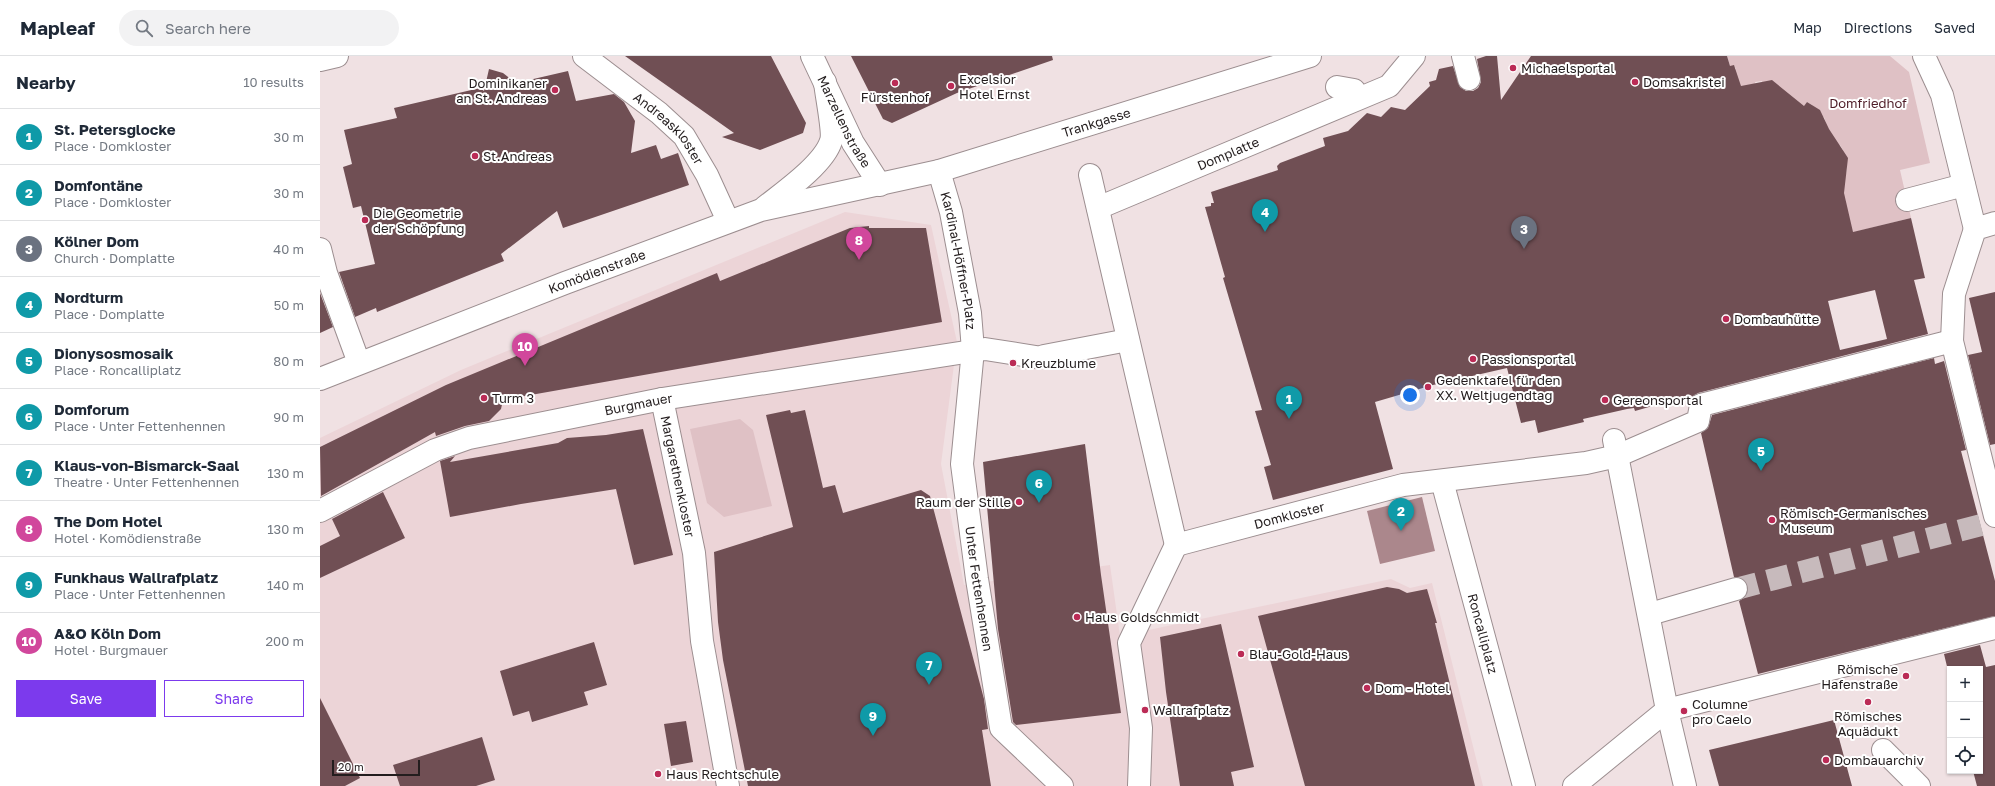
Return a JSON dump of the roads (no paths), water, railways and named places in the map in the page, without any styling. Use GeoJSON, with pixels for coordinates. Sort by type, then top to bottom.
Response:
{"type":"FeatureCollection","features":[{"type":"Feature","properties":{"kind":"street"},"geometry":{"type":"LineString","coordinates":[[320,60],[336,56]]}},
{"type":"Feature","properties":{"kind":"street","name":"Andreaskloster"},"geometry":{"type":"LineString","coordinates":[[584,56],[659,113],[684,136],[708,175],[728,221]]}},
{"type":"Feature","properties":{"kind":"street","name":"Marzellenstraße"},"geometry":{"type":"LineString","coordinates":[[812,56],[853,143],[880,185]]}},
{"type":"Feature","properties":{"kind":"street","name":"Trankgasse"},"geometry":{"type":"LineString","coordinates":[[880,185],[939,172],[1310,56]]}},
{"type":"Feature","properties":{"kind":"street","name":"Domplatte"},"geometry":{"type":"LineString","coordinates":[[1098,208],[1389,86],[1414,56]]}},
{"type":"Feature","properties":{"kind":"street"},"geometry":{"type":"LineString","coordinates":[[1463,56],[1469,79]]}},
{"type":"Feature","properties":{"kind":"street"},"geometry":{"type":"LineString","coordinates":[[1924,56],[1942,94],[1964,185],[1985,226],[1954,294],[1952,341],[1990,521]]}},
{"type":"Feature","properties":{"kind":"street"},"geometry":{"type":"LineString","coordinates":[[761,210],[800,180],[827,150],[831,140],[825,82]]}},
{"type":"Feature","properties":{"kind":"street"},"geometry":{"type":"LineString","coordinates":[[1337,87],[1354,90],[1358,98]]}},
{"type":"Feature","properties":{"kind":"street","name":"Kardinal-Höffner-Platz"},"geometry":{"type":"LineString","coordinates":[[939,172],[951,212],[970,313],[973,350],[969,463]]}},
{"type":"Feature","properties":{"kind":"street"},"geometry":{"type":"LineString","coordinates":[[1090,175],[1176,545],[1129,643],[1141,728],[1138,786]]}},
{"type":"Feature","properties":{"kind":"street","name":"Komödienstraße"},"geometry":{"type":"LineString","coordinates":[[320,379],[728,221],[761,210],[880,185]]}},
{"type":"Feature","properties":{"kind":"street"},"geometry":{"type":"LineString","coordinates":[[1907,200],[1964,185]]}},
{"type":"Feature","properties":{"kind":"street"},"geometry":{"type":"LineString","coordinates":[[320,249],[326,273],[359,363]]}},
{"type":"Feature","properties":{"kind":"street"},"geometry":{"type":"LineString","coordinates":[[973,350],[985,349],[1040,356],[1128,340]]}},
{"type":"Feature","properties":{"kind":"street"},"geometry":{"type":"LineString","coordinates":[[1442,481],[1586,463],[1616,448],[1698,421],[1701,405],[1952,341]]}},
{"type":"Feature","properties":{"kind":"street","name":"Burgmauer"},"geometry":{"type":"LineString","coordinates":[[320,511],[434,450],[469,438],[662,399],[973,350]]}},
{"type":"Feature","properties":{"kind":"street","name":"Margarethenkloster"},"geometry":{"type":"LineString","coordinates":[[662,399],[694,553],[702,641],[728,786]]}},
{"type":"Feature","properties":{"kind":"street"},"geometry":{"type":"LineString","coordinates":[[1616,448],[1650,614],[1667,710],[1685,786]]}},
{"type":"Feature","properties":{"kind":"street","name":"Unter Fettenhennen"},"geometry":{"type":"LineString","coordinates":[[969,463],[977,579],[1001,728],[1062,786]]}},
{"type":"Feature","properties":{"kind":"street","name":"Domkloster"},"geometry":{"type":"LineString","coordinates":[[1176,545],[1403,486],[1442,481]]}},
{"type":"Feature","properties":{"kind":"street","name":"Roncalliplatz"},"geometry":{"type":"LineString","coordinates":[[1442,481],[1524,786]]}},
{"type":"Feature","properties":{"kind":"street"},"geometry":{"type":"LineString","coordinates":[[1650,614],[1736,589]]}},
{"type":"Feature","properties":{"kind":"street"},"geometry":{"type":"LineString","coordinates":[[1574,786],[1667,710],[1995,628]]}},
{"type":"Feature","properties":{"kind":"street"},"geometry":{"type":"LineString","coordinates":[[1883,750],[1919,786]]}},
{"type":"Feature","properties":{"kind":"tunnel"},"geometry":{"type":"LineString","coordinates":[[1736,589],[1981,525]]}},
{"type":"Feature","properties":{"kind":"place","name":"Michaelsportal"},"geometry":{"type":"Point","coordinates":[1513,68]}},
{"type":"Feature","properties":{"kind":"place","name":"Domsakristei"},"geometry":{"type":"Point","coordinates":[1635,82]}},
{"type":"Feature","properties":{"kind":"place","name":"Fürstenhof"},"geometry":{"type":"Point","coordinates":[895,83]}},
{"type":"Feature","properties":{"kind":"place","name":"Excelsior Hotel Ernst"},"geometry":{"type":"Point","coordinates":[951,86]}},
{"type":"Feature","properties":{"kind":"place","name":"Dominikaner an St. Andreas"},"geometry":{"type":"Point","coordinates":[555,90]}},
{"type":"Feature","properties":{"kind":"place","name":"St.Andreas"},"geometry":{"type":"Point","coordinates":[475,156]}},
{"type":"Feature","properties":{"kind":"place","name":"Die Geometrie der Schöpfung"},"geometry":{"type":"Point","coordinates":[365,220]}},
{"type":"Feature","properties":{"kind":"place","name":"Nordturm"},"geometry":{"type":"Point","coordinates":[1265,232]}},
{"type":"Feature","properties":{"kind":"place","name":"Kölner Dom"},"geometry":{"type":"Point","coordinates":[1524,249]}},
{"type":"Feature","properties":{"kind":"place","name":"The Dom Hotel"},"geometry":{"type":"Point","coordinates":[859,260]}},
{"type":"Feature","properties":{"kind":"place","name":"Dombauhütte"},"geometry":{"type":"Point","coordinates":[1726,319]}},
{"type":"Feature","properties":{"kind":"place","name":"Passionsportal"},"geometry":{"type":"Point","coordinates":[1473,359]}},
{"type":"Feature","properties":{"kind":"place","name":"Kreuzblume"},"geometry":{"type":"Point","coordinates":[1013,363]}},
{"type":"Feature","properties":{"kind":"place","name":"A&O Köln Dom"},"geometry":{"type":"Point","coordinates":[525,366]}},
{"type":"Feature","properties":{"kind":"place","name":"Gedenktafel für den XX. Weltjugendtag"},"geometry":{"type":"Point","coordinates":[1428,387]}},
{"type":"Feature","properties":{"kind":"place","name":"Turm 3"},"geometry":{"type":"Point","coordinates":[484,398]}},
{"type":"Feature","properties":{"kind":"place","name":"Gereonsportal"},"geometry":{"type":"Point","coordinates":[1605,400]}},
{"type":"Feature","properties":{"kind":"place","name":"St. Petersglocke"},"geometry":{"type":"Point","coordinates":[1289,419]}},
{"type":"Feature","properties":{"kind":"place","name":"Dionysosmosaik"},"geometry":{"type":"Point","coordinates":[1761,471]}},
{"type":"Feature","properties":{"kind":"place","name":"Raum der Stille"},"geometry":{"type":"Point","coordinates":[1019,502]}},
{"type":"Feature","properties":{"kind":"place","name":"Domforum"},"geometry":{"type":"Point","coordinates":[1039,503]}},
{"type":"Feature","properties":{"kind":"place","name":"Römisch-Germanisches Museum"},"geometry":{"type":"Point","coordinates":[1772,520]}},
{"type":"Feature","properties":{"kind":"place","name":"Domfontäne"},"geometry":{"type":"Point","coordinates":[1401,531]}},
{"type":"Feature","properties":{"kind":"place","name":"Haus Goldschmidt"},"geometry":{"type":"Point","coordinates":[1077,617]}},
{"type":"Feature","properties":{"kind":"place","name":"Blau-Gold-Haus"},"geometry":{"type":"Point","coordinates":[1241,654]}},
{"type":"Feature","properties":{"kind":"place","name":"Römische Hafenstraße"},"geometry":{"type":"Point","coordinates":[1906,676]}},
{"type":"Feature","properties":{"kind":"place","name":"Klaus-von-Bismarck-Saal"},"geometry":{"type":"Point","coordinates":[929,685]}},
{"type":"Feature","properties":{"kind":"place","name":"Dom - Hotel"},"geometry":{"type":"Point","coordinates":[1367,688]}},
{"type":"Feature","properties":{"kind":"place","name":"Römisches Aquädukt"},"geometry":{"type":"Point","coordinates":[1868,702]}},
{"type":"Feature","properties":{"kind":"place","name":"Wallrafplatz"},"geometry":{"type":"Point","coordinates":[1145,710]}},
{"type":"Feature","properties":{"kind":"place","name":"Columne pro Caelo"},"geometry":{"type":"Point","coordinates":[1684,711]}},
{"type":"Feature","properties":{"kind":"place","name":"Funkhaus Wallrafplatz"},"geometry":{"type":"Point","coordinates":[873,736]}},
{"type":"Feature","properties":{"kind":"place","name":"Dombauarchiv"},"geometry":{"type":"Point","coordinates":[1826,760]}},
{"type":"Feature","properties":{"kind":"place","name":"Haus Rechtschule"},"geometry":{"type":"Point","coordinates":[658,774]}},
{"type":"Feature","properties":{"kind":"park label","name":"Domfriedhof"},"geometry":{"type":"Point","coordinates":[1868,103]}}]}
